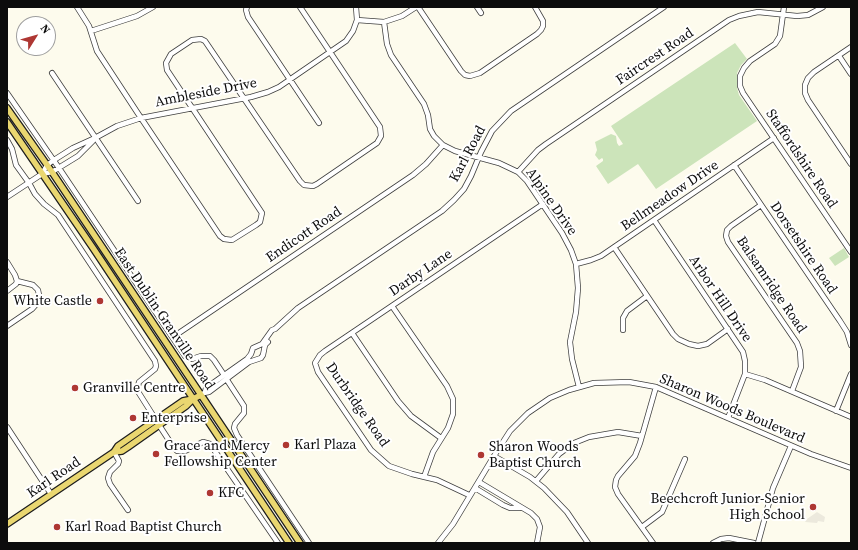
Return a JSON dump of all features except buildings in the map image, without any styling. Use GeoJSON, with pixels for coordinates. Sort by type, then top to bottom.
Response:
{"type":"FeatureCollection","features":[{"type":"Feature","properties":{"kind":"main road","name":"East Dublin Granville Road"},"geometry":{"type":"LineString","coordinates":[[7,108],[203,393],[300,543]]}},
{"type":"Feature","properties":{"kind":"main road","name":"East Dublin Granville Road"},"geometry":{"type":"LineString","coordinates":[[7,122],[289,543]]}},
{"type":"Feature","properties":{"kind":"main road","name":"Karl Road"},"geometry":{"type":"LineString","coordinates":[[7,524],[114,452],[122,451],[157,423],[186,406],[193,399],[203,393]]}},
{"type":"Feature","properties":{"kind":"street"},"geometry":{"type":"LineString","coordinates":[[77,7],[91,31],[97,51],[220,236],[228,240],[236,239],[260,222],[262,217],[260,209],[168,70],[166,63],[171,54],[192,40],[201,39],[208,44],[304,185],[309,186],[316,184],[377,143],[381,136],[380,128],[300,7]]}},
{"type":"Feature","properties":{"kind":"street"},"geometry":{"type":"LineString","coordinates":[[91,31],[136,16],[153,7]]}},
{"type":"Feature","properties":{"kind":"street","name":"Ambleside Drive"},"geometry":{"type":"LineString","coordinates":[[42,174],[47,165],[54,160],[73,148],[117,126],[141,118],[268,92],[290,80],[346,42],[353,31],[357,20],[356,7]]}},
{"type":"Feature","properties":{"kind":"street"},"geometry":{"type":"LineString","coordinates":[[357,20],[384,22],[402,16],[417,7],[461,71],[465,75],[470,76],[480,73],[537,34],[543,26],[541,16],[535,7]]}},
{"type":"Feature","properties":{"kind":"street"},"geometry":{"type":"LineString","coordinates":[[477,7],[481,13]]}},
{"type":"Feature","properties":{"kind":"street","name":"Karl Road"},"geometry":{"type":"LineString","coordinates":[[258,347],[272,330],[298,308],[442,211],[454,200],[464,189],[492,131],[511,111],[664,7]]}},
{"type":"Feature","properties":{"kind":"street"},"geometry":{"type":"LineString","coordinates":[[784,7],[784,15]]}},
{"type":"Feature","properties":{"kind":"street","name":"Faircrest Road"},"geometry":{"type":"LineString","coordinates":[[518,172],[538,150],[546,144],[729,20],[758,12],[796,16],[808,15],[822,7]]}},
{"type":"Feature","properties":{"kind":"street"},"geometry":{"type":"LineString","coordinates":[[247,9],[248,17],[319,123]]}},
{"type":"Feature","properties":{"kind":"street","name":"Staffordshire Road"},"geometry":{"type":"LineString","coordinates":[[784,15],[780,36],[775,44],[750,61],[744,68],[740,76],[740,86],[743,93],[851,252]]}},
{"type":"Feature","properties":{"kind":"street","name":"Alpine Drive"},"geometry":{"type":"LineString","coordinates":[[384,22],[387,44],[391,55],[424,104],[428,115],[430,129],[434,136],[443,145],[455,151],[509,167],[518,172],[527,181],[562,233],[571,250],[576,264],[578,288],[576,312],[570,342],[572,359],[579,387]]}},
{"type":"Feature","properties":{"kind":"street"},"geometry":{"type":"LineString","coordinates":[[851,47],[814,72],[808,78],[805,86],[805,93],[808,100],[851,164]]}},
{"type":"Feature","properties":{"kind":"street"},"geometry":{"type":"LineString","coordinates":[[839,56],[851,74]]}},
{"type":"Feature","properties":{"kind":"street"},"geometry":{"type":"LineString","coordinates":[[52,73],[138,201]]}},
{"type":"Feature","properties":{"kind":"street","name":"East Dublin Granville Road"},"geometry":{"type":"LineString","coordinates":[[7,93],[188,358],[192,359],[205,355],[210,356],[214,360],[244,406],[244,413],[235,424],[234,428],[237,434],[309,543]]}},
{"type":"Feature","properties":{"kind":"street","name":"Ambleside Drive"},"geometry":{"type":"LineString","coordinates":[[42,174],[52,172],[78,156],[95,138]]}},
{"type":"Feature","properties":{"kind":"street","name":"Bellmeadow Drive"},"geometry":{"type":"LineString","coordinates":[[576,264],[591,260],[614,247],[774,138]]}},
{"type":"Feature","properties":{"kind":"street"},"geometry":{"type":"LineString","coordinates":[[7,140],[12,149],[16,165],[40,200],[60,219],[155,361],[155,369],[139,382],[136,390],[157,423],[177,451],[184,451],[203,442],[210,444],[278,543]]}},
{"type":"Feature","properties":{"kind":"street","name":"Endicott Road"},"geometry":{"type":"LineString","coordinates":[[173,337],[413,175],[426,164],[443,145]]}},
{"type":"Feature","properties":{"kind":"street","name":"Dorsetshire Road"},"geometry":{"type":"LineString","coordinates":[[734,165],[840,321],[851,345]]}},
{"type":"Feature","properties":{"kind":"street"},"geometry":{"type":"LineString","coordinates":[[7,197],[42,174]]}},
{"type":"Feature","properties":{"kind":"street","name":"Darby Lane"},"geometry":{"type":"LineString","coordinates":[[315,363],[320,355],[543,204]]}},
{"type":"Feature","properties":{"kind":"street","name":"Balsamridge Road"},"geometry":{"type":"LineString","coordinates":[[761,205],[731,226],[727,230],[726,236],[728,242],[797,343],[800,351],[801,367],[792,391]]}},
{"type":"Feature","properties":{"kind":"street","name":"Arbor Hill Drive"},"geometry":{"type":"LineString","coordinates":[[654,220],[743,352],[746,374],[728,418]]}},
{"type":"Feature","properties":{"kind":"street"},"geometry":{"type":"LineString","coordinates":[[614,247],[673,334],[678,339],[698,346],[707,344],[728,329]]}},
{"type":"Feature","properties":{"kind":"street"},"geometry":{"type":"LineString","coordinates":[[7,262],[17,281]]}},
{"type":"Feature","properties":{"kind":"street"},"geometry":{"type":"LineString","coordinates":[[7,291],[16,284],[17,281]]}},
{"type":"Feature","properties":{"kind":"street"},"geometry":{"type":"LineString","coordinates":[[7,326],[32,309],[39,301],[38,290],[33,285],[27,282],[17,281]]}},
{"type":"Feature","properties":{"kind":"street"},"geometry":{"type":"LineString","coordinates":[[623,330],[623,318],[627,311],[647,296]]}},
{"type":"Feature","properties":{"kind":"street"},"geometry":{"type":"LineString","coordinates":[[392,306],[451,393],[454,406],[448,428],[433,452],[424,477]]}},
{"type":"Feature","properties":{"kind":"street","name":"Karl Road"},"geometry":{"type":"LineString","coordinates":[[263,351],[265,345],[275,332],[275,329]]}},
{"type":"Feature","properties":{"kind":"street"},"geometry":{"type":"LineString","coordinates":[[352,333],[398,400],[412,416],[441,438]]}},
{"type":"Feature","properties":{"kind":"street"},"geometry":{"type":"LineString","coordinates":[[258,347],[263,351],[262,357],[257,359],[253,358],[251,354],[253,348],[258,347]]}},
{"type":"Feature","properties":{"kind":"street","name":"Karl Road"},"geometry":{"type":"LineString","coordinates":[[225,377],[251,354]]}},
{"type":"Feature","properties":{"kind":"street","name":"Karl Road"},"geometry":{"type":"LineString","coordinates":[[203,393],[206,388],[257,359]]}},
{"type":"Feature","properties":{"kind":"street","name":"Durbridge Road"},"geometry":{"type":"LineString","coordinates":[[315,363],[318,372],[371,450],[389,466],[437,480],[470,495]]}},
{"type":"Feature","properties":{"kind":"street"},"geometry":{"type":"LineString","coordinates":[[746,374],[758,377],[851,417]]}},
{"type":"Feature","properties":{"kind":"street"},"geometry":{"type":"LineString","coordinates":[[836,411],[851,374]]}},
{"type":"Feature","properties":{"kind":"street","name":"Sharon Woods Boulevard"},"geometry":{"type":"LineString","coordinates":[[438,543],[453,524],[510,431],[528,413],[550,398],[594,383],[629,382],[656,387],[791,446],[851,468]]}},
{"type":"Feature","properties":{"kind":"street"},"geometry":{"type":"LineString","coordinates":[[653,543],[618,494],[615,487],[618,476],[635,456],[656,387]]}},
{"type":"Feature","properties":{"kind":"street"},"geometry":{"type":"LineString","coordinates":[[7,427],[51,494]]}},
{"type":"Feature","properties":{"kind":"street"},"geometry":{"type":"LineString","coordinates":[[536,482],[559,454],[574,443],[589,437],[618,432],[642,436]]}},
{"type":"Feature","properties":{"kind":"street"},"geometry":{"type":"LineString","coordinates":[[758,543],[774,488],[791,446]]}},
{"type":"Feature","properties":{"kind":"street"},"geometry":{"type":"LineString","coordinates":[[114,452],[119,461],[110,472],[108,478],[110,484],[128,510]]}},
{"type":"Feature","properties":{"kind":"street"},"geometry":{"type":"LineString","coordinates":[[494,456],[544,488],[567,512],[588,543]]}},
{"type":"Feature","properties":{"kind":"street"},"geometry":{"type":"LineString","coordinates":[[642,527],[662,512],[685,459]]}},
{"type":"Feature","properties":{"kind":"street"},"geometry":{"type":"LineString","coordinates":[[479,482],[531,513],[537,519],[540,527],[537,543]]}},
{"type":"Feature","properties":{"kind":"street"},"geometry":{"type":"LineString","coordinates":[[475,488],[510,508],[522,508]]}},
{"type":"Feature","properties":{"kind":"street"},"geometry":{"type":"LineString","coordinates":[[713,543],[721,539],[728,538],[754,543]]}},
{"type":"Feature","properties":{"kind":"green space"},"geometry":{"type":"Polygon","coordinates":[[[735,43],[747,59],[741,65],[737,73],[737,88],[739,95],[757,121],[656,189],[638,164],[608,184],[596,166],[603,161],[603,159],[602,158],[599,160],[595,155],[597,150],[595,142],[611,134],[616,136],[619,146],[623,144],[611,126],[735,43]]]}},
{"type":"Feature","properties":{"kind":"green space"},"geometry":{"type":"Polygon","coordinates":[[[844,248],[849,257],[835,266],[829,258],[844,248]]]}},
{"type":"Feature","properties":{"kind":"shaded area"},"geometry":{"type":"Polygon","coordinates":[[[817,512],[825,517],[824,522],[805,522],[807,519],[817,512]]]}},
{"type":"Feature","properties":{"kind":"place","name":"White Castle"},"geometry":{"type":"Point","coordinates":[100,301]}},
{"type":"Feature","properties":{"kind":"place","name":"Granville Centre"},"geometry":{"type":"Point","coordinates":[75,388]}},
{"type":"Feature","properties":{"kind":"place","name":"Enterprise"},"geometry":{"type":"Point","coordinates":[133,418]}},
{"type":"Feature","properties":{"kind":"place","name":"Karl Plaza"},"geometry":{"type":"Point","coordinates":[286,445]}},
{"type":"Feature","properties":{"kind":"place","name":"Grace and Mercy Fellowship Center"},"geometry":{"type":"Point","coordinates":[156,454]}},
{"type":"Feature","properties":{"kind":"place","name":"Sharon Woods Baptist Church"},"geometry":{"type":"Point","coordinates":[481,455]}},
{"type":"Feature","properties":{"kind":"place","name":"KFC"},"geometry":{"type":"Point","coordinates":[210,493]}},
{"type":"Feature","properties":{"kind":"place","name":"Beechcroft Junior-Senior High School"},"geometry":{"type":"Point","coordinates":[813,507]}},
{"type":"Feature","properties":{"kind":"place","name":"Karl Road Baptist Church"},"geometry":{"type":"Point","coordinates":[57,527]}}]}
